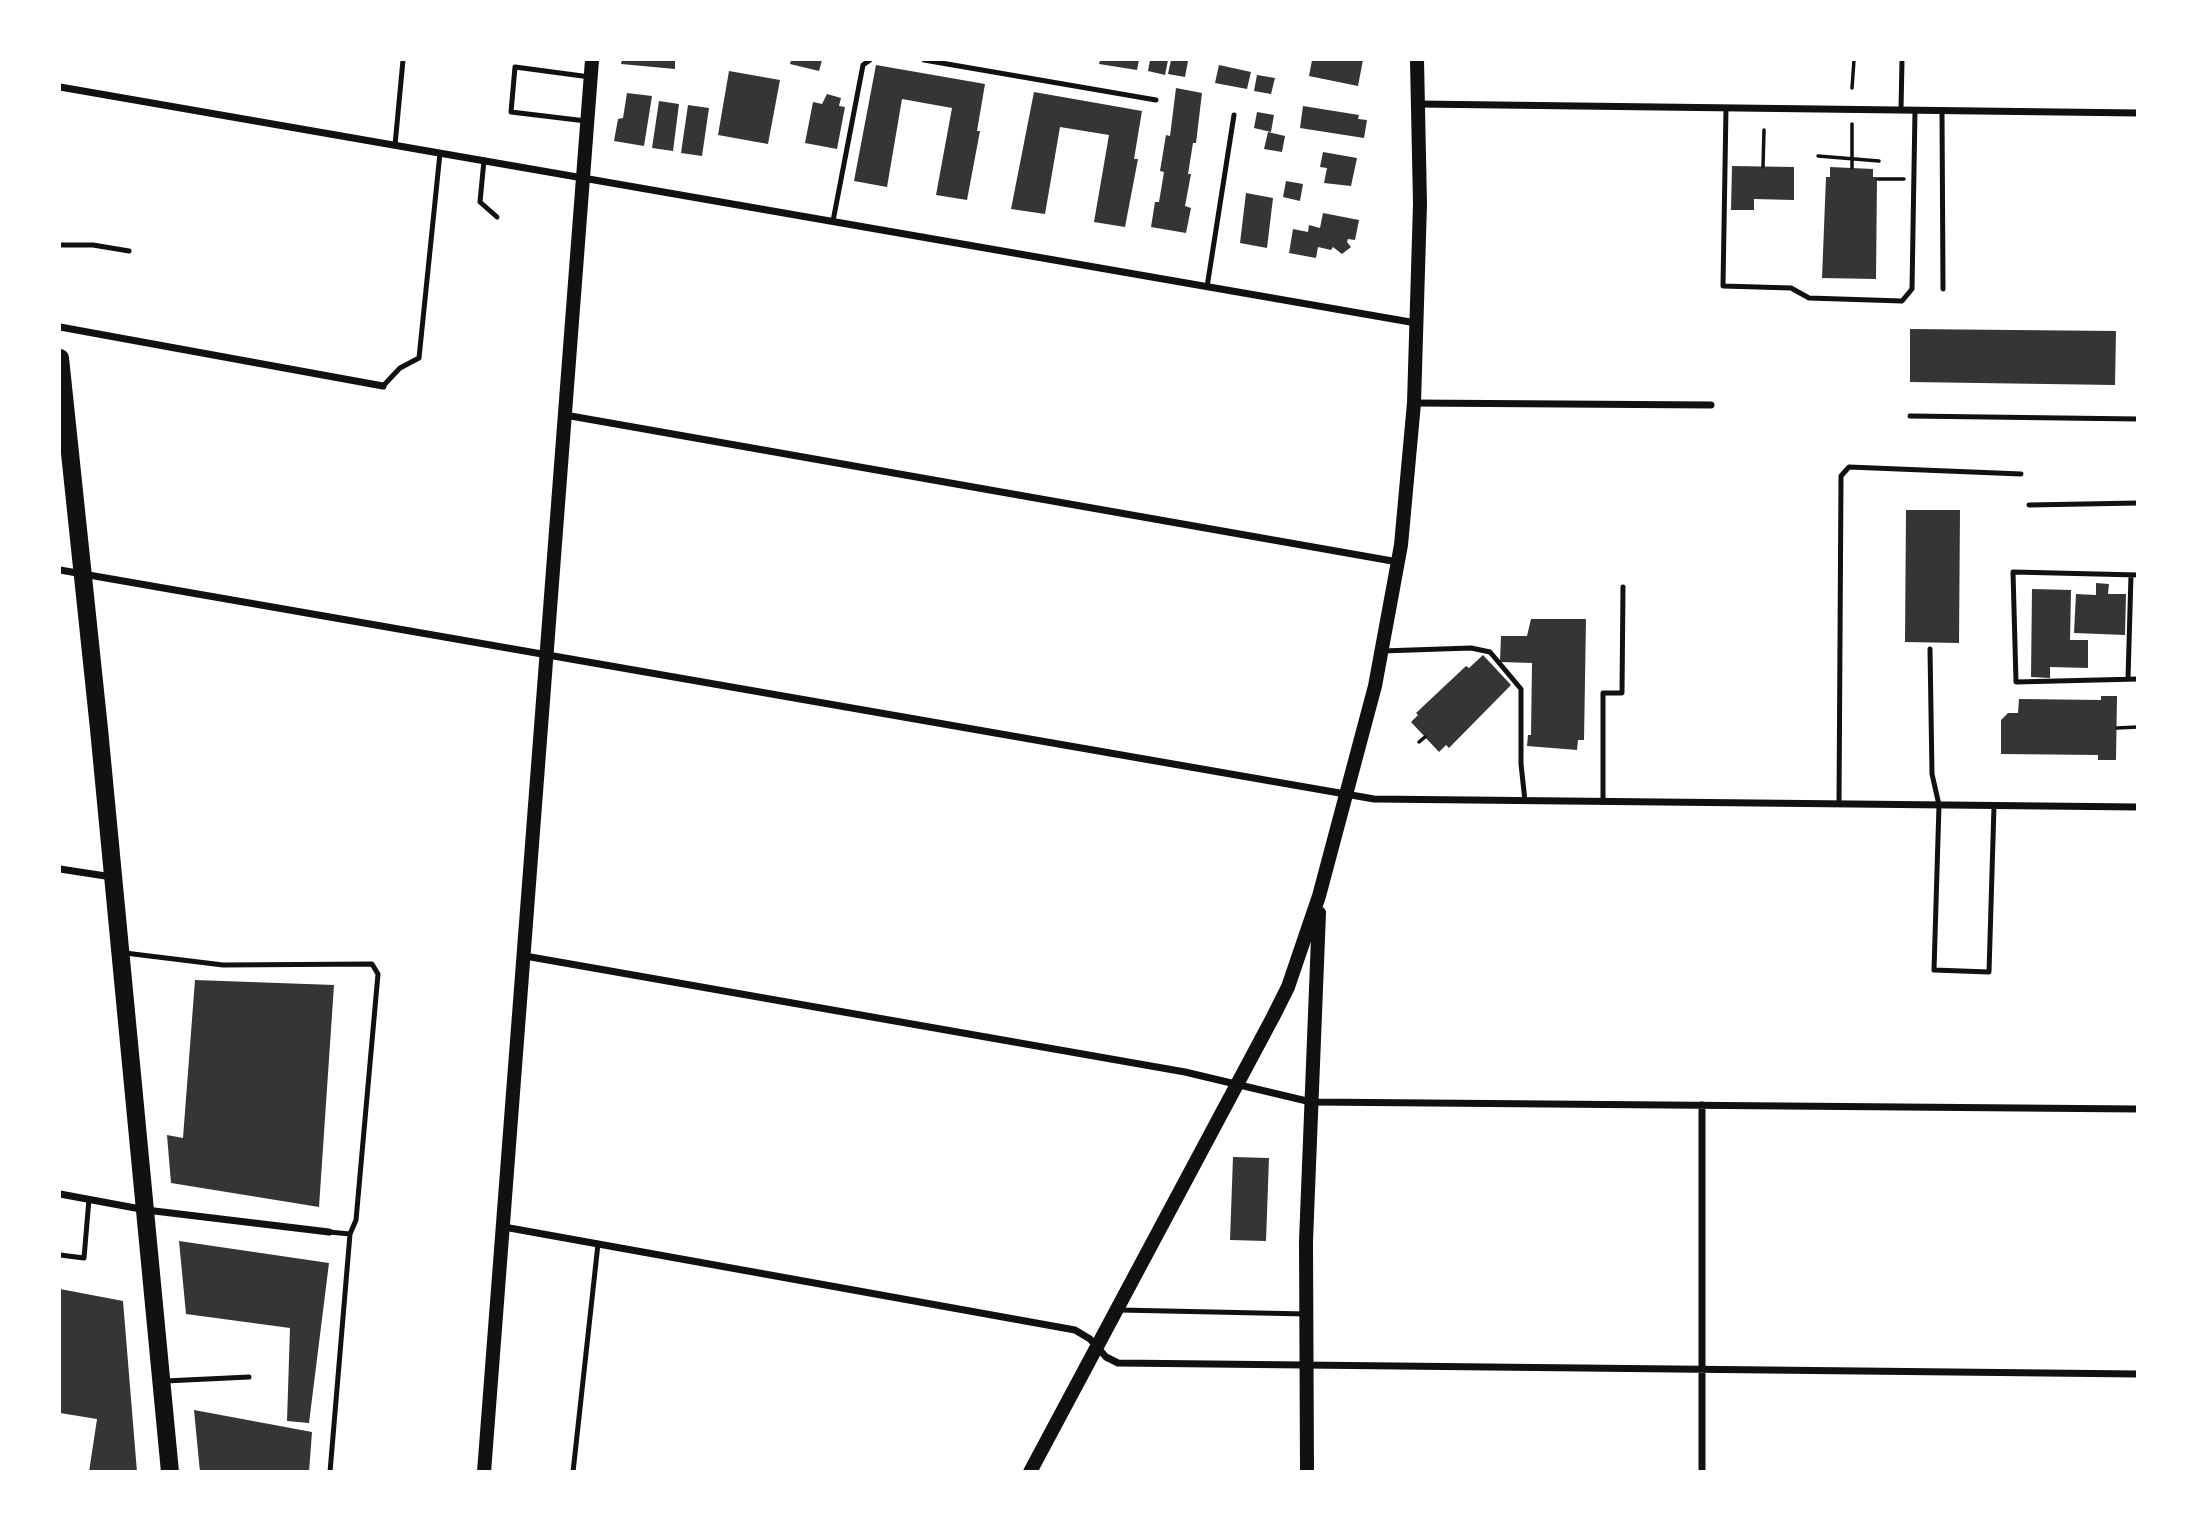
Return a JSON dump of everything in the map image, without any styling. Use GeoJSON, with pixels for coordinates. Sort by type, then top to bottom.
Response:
{"type":"FeatureCollection","features":[{"type":"Feature","properties":{"kind":"main road"},"geometry":{"type":"LineString","coordinates":[[484,1472],[592,60]]}},
{"type":"Feature","properties":{"kind":"main road"},"geometry":{"type":"LineString","coordinates":[[1030,1472],[1288,988],[1319,896],[1381,651],[1398,562],[1414,403],[1417,324],[1417,60]]}},
{"type":"Feature","properties":{"kind":"main road"},"geometry":{"type":"LineString","coordinates":[[60,358],[170,1472]]}},
{"type":"Feature","properties":{"kind":"main road"},"geometry":{"type":"LineString","coordinates":[[1307,1472],[1306,1314],[1319,896]]}},
{"type":"Feature","properties":{"kind":"street"},"geometry":{"type":"LineString","coordinates":[[60,87],[1417,324]]}},
{"type":"Feature","properties":{"kind":"street"},"geometry":{"type":"LineString","coordinates":[[1418,104],[2137,113]]}},
{"type":"Feature","properties":{"kind":"street"},"geometry":{"type":"LineString","coordinates":[[60,327],[383,386]]}},
{"type":"Feature","properties":{"kind":"street"},"geometry":{"type":"LineString","coordinates":[[1414,403],[1711,405]]}},
{"type":"Feature","properties":{"kind":"street"},"geometry":{"type":"LineString","coordinates":[[565,415],[1398,562]]}},
{"type":"Feature","properties":{"kind":"street"},"geometry":{"type":"LineString","coordinates":[[60,570],[1374,799],[2137,807]]}},
{"type":"Feature","properties":{"kind":"street"},"geometry":{"type":"LineString","coordinates":[[60,869],[113,877]]}},
{"type":"Feature","properties":{"kind":"street"},"geometry":{"type":"LineString","coordinates":[[525,956],[1185,1072],[1311,1102],[2137,1109]]}},
{"type":"Feature","properties":{"kind":"street"},"geometry":{"type":"LineString","coordinates":[[1702,1105],[1702,1472]]}},
{"type":"Feature","properties":{"kind":"street"},"geometry":{"type":"LineString","coordinates":[[60,1194],[146,1210],[329,1232]]}},
{"type":"Feature","properties":{"kind":"street"},"geometry":{"type":"LineString","coordinates":[[504,1227],[1075,1330],[1106,1357],[1118,1363],[2137,1374]]}},
{"type":"Feature","properties":{"kind":"lane"},"geometry":{"type":"LineString","coordinates":[[395,145],[403,60]]}},
{"type":"Feature","properties":{"kind":"lane"},"geometry":{"type":"LineString","coordinates":[[833,221],[863,65],[870,60]]}},
{"type":"Feature","properties":{"kind":"lane"},"geometry":{"type":"LineString","coordinates":[[924,60],[1156,100]]}},
{"type":"Feature","properties":{"kind":"lane"},"geometry":{"type":"LineString","coordinates":[[1901,110],[1902,60]]}},
{"type":"Feature","properties":{"kind":"lane"},"geometry":{"type":"LineString","coordinates":[[587,121],[511,112],[515,67],[590,77]]}},
{"type":"Feature","properties":{"kind":"lane"},"geometry":{"type":"LineString","coordinates":[[1726,108],[1723,286],[1791,288],[1810,298],[1902,301],[1912,289],[1915,110]]}},
{"type":"Feature","properties":{"kind":"lane"},"geometry":{"type":"LineString","coordinates":[[1942,111],[1943,289]]}},
{"type":"Feature","properties":{"kind":"lane"},"geometry":{"type":"LineString","coordinates":[[1207,287],[1234,115]]}},
{"type":"Feature","properties":{"kind":"lane"},"geometry":{"type":"LineString","coordinates":[[383,386],[400,368],[419,358],[440,153]]}},
{"type":"Feature","properties":{"kind":"lane"},"geometry":{"type":"LineString","coordinates":[[484,160],[480,202],[497,218]]}},
{"type":"Feature","properties":{"kind":"lane"},"geometry":{"type":"LineString","coordinates":[[60,245],[93,245],[128,251]]}},
{"type":"Feature","properties":{"kind":"lane"},"geometry":{"type":"LineString","coordinates":[[1910,416],[2137,419]]}},
{"type":"Feature","properties":{"kind":"lane"},"geometry":{"type":"LineString","coordinates":[[1839,804],[1841,476],[1849,467],[2021,474]]}},
{"type":"Feature","properties":{"kind":"lane"},"geometry":{"type":"LineString","coordinates":[[2029,505],[2137,503]]}},
{"type":"Feature","properties":{"kind":"lane"},"geometry":{"type":"LineString","coordinates":[[2128,679],[2134,575],[2013,572],[2016,682],[2137,679]]}},
{"type":"Feature","properties":{"kind":"lane"},"geometry":{"type":"LineString","coordinates":[[1603,802],[1603,693],[1622,693],[1623,587]]}},
{"type":"Feature","properties":{"kind":"lane"},"geometry":{"type":"LineString","coordinates":[[1381,651],[1471,648],[1490,652],[1521,690],[1521,764],[1525,802]]}},
{"type":"Feature","properties":{"kind":"lane"},"geometry":{"type":"LineString","coordinates":[[1930,649],[1932,774],[1939,805],[1934,970],[1989,972],[1994,806]]}},
{"type":"Feature","properties":{"kind":"lane"},"geometry":{"type":"LineString","coordinates":[[120,952],[223,965],[372,964],[377,974],[356,1220],[350,1234],[330,1472]]}},
{"type":"Feature","properties":{"kind":"lane"},"geometry":{"type":"LineString","coordinates":[[60,1255],[84,1258],[89,1199]]}},
{"type":"Feature","properties":{"kind":"lane"},"geometry":{"type":"LineString","coordinates":[[329,1232],[350,1234]]}},
{"type":"Feature","properties":{"kind":"lane"},"geometry":{"type":"LineString","coordinates":[[573,1472],[598,1244]]}},
{"type":"Feature","properties":{"kind":"lane"},"geometry":{"type":"LineString","coordinates":[[1116,1310],[1306,1314]]}},
{"type":"Feature","properties":{"kind":"lane"},"geometry":{"type":"LineString","coordinates":[[162,1381],[249,1377]]}},
{"type":"Feature","properties":{"kind":"path"},"geometry":{"type":"LineString","coordinates":[[1852,88],[1854,60]]}},
{"type":"Feature","properties":{"kind":"path"},"geometry":{"type":"LineString","coordinates":[[1852,124],[1852,168]]}},
{"type":"Feature","properties":{"kind":"path"},"geometry":{"type":"LineString","coordinates":[[1763,130],[1763,167]]}},
{"type":"Feature","properties":{"kind":"path"},"geometry":{"type":"LineString","coordinates":[[1818,156],[1879,161]]}},
{"type":"Feature","properties":{"kind":"path"},"geometry":{"type":"LineString","coordinates":[[1878,179],[1914,179]]}},
{"type":"Feature","properties":{"kind":"path"},"geometry":{"type":"LineString","coordinates":[[2116,728],[2137,727]]}},
{"type":"Feature","properties":{"kind":"path"},"geometry":{"type":"LineString","coordinates":[[1419,742],[1425,737]]}},
{"type":"Feature","properties":{"kind":"building"},"geometry":{"type":"Polygon","coordinates":[[[622,60],[675,60],[675,69],[621,64],[622,60]]]}},
{"type":"Feature","properties":{"kind":"building"},"geometry":{"type":"Polygon","coordinates":[[[791,60],[822,60],[819,71],[790,64],[791,60]]]}},
{"type":"Feature","properties":{"kind":"building"},"geometry":{"type":"Polygon","coordinates":[[[1100,60],[1139,60],[1137,70],[1099,64],[1100,60]]]}},
{"type":"Feature","properties":{"kind":"building"},"geometry":{"type":"Polygon","coordinates":[[[1150,60],[1168,60],[1165,75],[1148,71],[1150,60]]]}},
{"type":"Feature","properties":{"kind":"building"},"geometry":{"type":"Polygon","coordinates":[[[1171,60],[1188,61],[1185,77],[1168,74],[1171,60]]]}},
{"type":"Feature","properties":{"kind":"building"},"geometry":{"type":"Polygon","coordinates":[[[1312,60],[1363,60],[1358,86],[1309,76],[1312,60]]]}},
{"type":"Feature","properties":{"kind":"building"},"geometry":{"type":"Polygon","coordinates":[[[876,65],[985,84],[977,131],[980,131],[967,200],[936,195],[952,108],[902,99],[887,187],[854,181],[876,65]]]}},
{"type":"Feature","properties":{"kind":"building"},"geometry":{"type":"Polygon","coordinates":[[[1219,65],[1251,72],[1247,89],[1215,83],[1219,65]]]}},
{"type":"Feature","properties":{"kind":"building"},"geometry":{"type":"Polygon","coordinates":[[[729,71],[780,80],[768,144],[718,135],[729,71]]]}},
{"type":"Feature","properties":{"kind":"building"},"geometry":{"type":"Polygon","coordinates":[[[1257,75],[1275,78],[1271,94],[1254,91],[1257,75]]]}},
{"type":"Feature","properties":{"kind":"building"},"geometry":{"type":"Polygon","coordinates":[[[1176,88],[1202,93],[1196,143],[1193,143],[1188,174],[1191,174],[1185,206],[1191,208],[1186,233],[1151,227],[1155,202],[1159,202],[1164,172],[1160,171],[1166,135],[1170,136],[1176,88]]]}},
{"type":"Feature","properties":{"kind":"building"},"geometry":{"type":"Polygon","coordinates":[[[1034,92],[1142,111],[1134,159],[1138,159],[1125,227],[1094,222],[1109,135],[1060,127],[1045,214],[1011,209],[1034,92]]]}},
{"type":"Feature","properties":{"kind":"building"},"geometry":{"type":"Polygon","coordinates":[[[627,93],[652,96],[644,146],[614,141],[618,119],[623,118],[627,93]]]}},
{"type":"Feature","properties":{"kind":"building"},"geometry":{"type":"Polygon","coordinates":[[[827,94],[841,98],[839,106],[845,107],[837,149],[805,143],[813,102],[822,104],[827,94]]]}},
{"type":"Feature","properties":{"kind":"building"},"geometry":{"type":"Polygon","coordinates":[[[659,101],[679,104],[673,151],[652,148],[659,101]]]}},
{"type":"Feature","properties":{"kind":"building"},"geometry":{"type":"Polygon","coordinates":[[[688,105],[709,108],[702,156],[681,153],[688,105]]]}},
{"type":"Feature","properties":{"kind":"building"},"geometry":{"type":"Polygon","coordinates":[[[1303,106],[1359,115],[1358,119],[1367,120],[1364,138],[1300,128],[1303,106]]]}},
{"type":"Feature","properties":{"kind":"building"},"geometry":{"type":"Polygon","coordinates":[[[1257,112],[1274,115],[1271,132],[1254,128],[1257,112]]]}},
{"type":"Feature","properties":{"kind":"building"},"geometry":{"type":"Polygon","coordinates":[[[1268,132],[1285,136],[1282,152],[1264,149],[1268,132]]]}},
{"type":"Feature","properties":{"kind":"building"},"geometry":{"type":"Polygon","coordinates":[[[1323,152],[1357,158],[1351,186],[1324,183],[1327,168],[1320,167],[1323,152]]]}},
{"type":"Feature","properties":{"kind":"building"},"geometry":{"type":"Polygon","coordinates":[[[1732,166],[1794,167],[1794,200],[1754,199],[1754,210],[1731,210],[1732,166]]]}},
{"type":"Feature","properties":{"kind":"building"},"geometry":{"type":"Polygon","coordinates":[[[1830,167],[1873,169],[1873,177],[1877,177],[1876,279],[1822,278],[1826,177],[1830,177],[1830,167]]]}},
{"type":"Feature","properties":{"kind":"building"},"geometry":{"type":"Polygon","coordinates":[[[1286,181],[1303,184],[1300,201],[1283,197],[1286,181]]]}},
{"type":"Feature","properties":{"kind":"building"},"geometry":{"type":"Polygon","coordinates":[[[1246,193],[1273,198],[1267,248],[1240,243],[1246,193]]]}},
{"type":"Feature","properties":{"kind":"building"},"geometry":{"type":"Polygon","coordinates":[[[1323,213],[1359,220],[1355,240],[1348,239],[1347,242],[1351,247],[1342,254],[1333,247],[1331,250],[1318,247],[1316,258],[1289,253],[1293,229],[1308,232],[1309,225],[1320,228],[1323,213]]]}},
{"type":"Feature","properties":{"kind":"building"},"geometry":{"type":"Polygon","coordinates":[[[1910,329],[2116,331],[2115,385],[1910,382],[1910,329]]]}},
{"type":"Feature","properties":{"kind":"building"},"geometry":{"type":"Polygon","coordinates":[[[1906,510],[1960,510],[1959,643],[1905,642],[1906,510]]]}},
{"type":"Feature","properties":{"kind":"building"},"geometry":{"type":"Polygon","coordinates":[[[2096,583],[2109,584],[2108,594],[2126,594],[2125,635],[2074,633],[2076,594],[2096,595],[2096,583]]]}},
{"type":"Feature","properties":{"kind":"building"},"geometry":{"type":"Polygon","coordinates":[[[2032,589],[2071,590],[2070,640],[2088,640],[2088,668],[2050,667],[2050,678],[2031,677],[2032,589]]]}},
{"type":"Feature","properties":{"kind":"building"},"geometry":{"type":"Polygon","coordinates":[[[1531,619],[1586,619],[1584,740],[1578,740],[1577,750],[1527,746],[1528,735],[1531,735],[1532,663],[1500,662],[1501,636],[1527,636],[1531,619]]]}},
{"type":"Feature","properties":{"kind":"building"},"geometry":{"type":"Polygon","coordinates":[[[1483,655],[1511,685],[1449,748],[1446,745],[1439,752],[1411,722],[1418,715],[1416,713],[1466,666],[1469,668],[1483,655]]]}},
{"type":"Feature","properties":{"kind":"building"},"geometry":{"type":"Polygon","coordinates":[[[2101,696],[2117,696],[2116,760],[2098,760],[2098,755],[2001,754],[2001,720],[2008,713],[2018,713],[2019,699],[2101,700],[2101,696]]]}},
{"type":"Feature","properties":{"kind":"building"},"geometry":{"type":"Polygon","coordinates":[[[195,980],[334,985],[319,1207],[171,1183],[167,1135],[183,1138],[195,980]]]}},
{"type":"Feature","properties":{"kind":"building"},"geometry":{"type":"Polygon","coordinates":[[[1233,1157],[1269,1158],[1266,1241],[1230,1240],[1233,1157]]]}},
{"type":"Feature","properties":{"kind":"building"},"geometry":{"type":"Polygon","coordinates":[[[179,1241],[329,1263],[309,1423],[287,1421],[290,1328],[186,1314],[179,1241]]]}},
{"type":"Feature","properties":{"kind":"building"},"geometry":{"type":"Polygon","coordinates":[[[60,1289],[123,1301],[137,1472],[89,1472],[97,1419],[60,1413],[60,1289]]]}},
{"type":"Feature","properties":{"kind":"building"},"geometry":{"type":"Polygon","coordinates":[[[194,1410],[312,1432],[309,1472],[200,1472],[194,1410]]]}}]}
